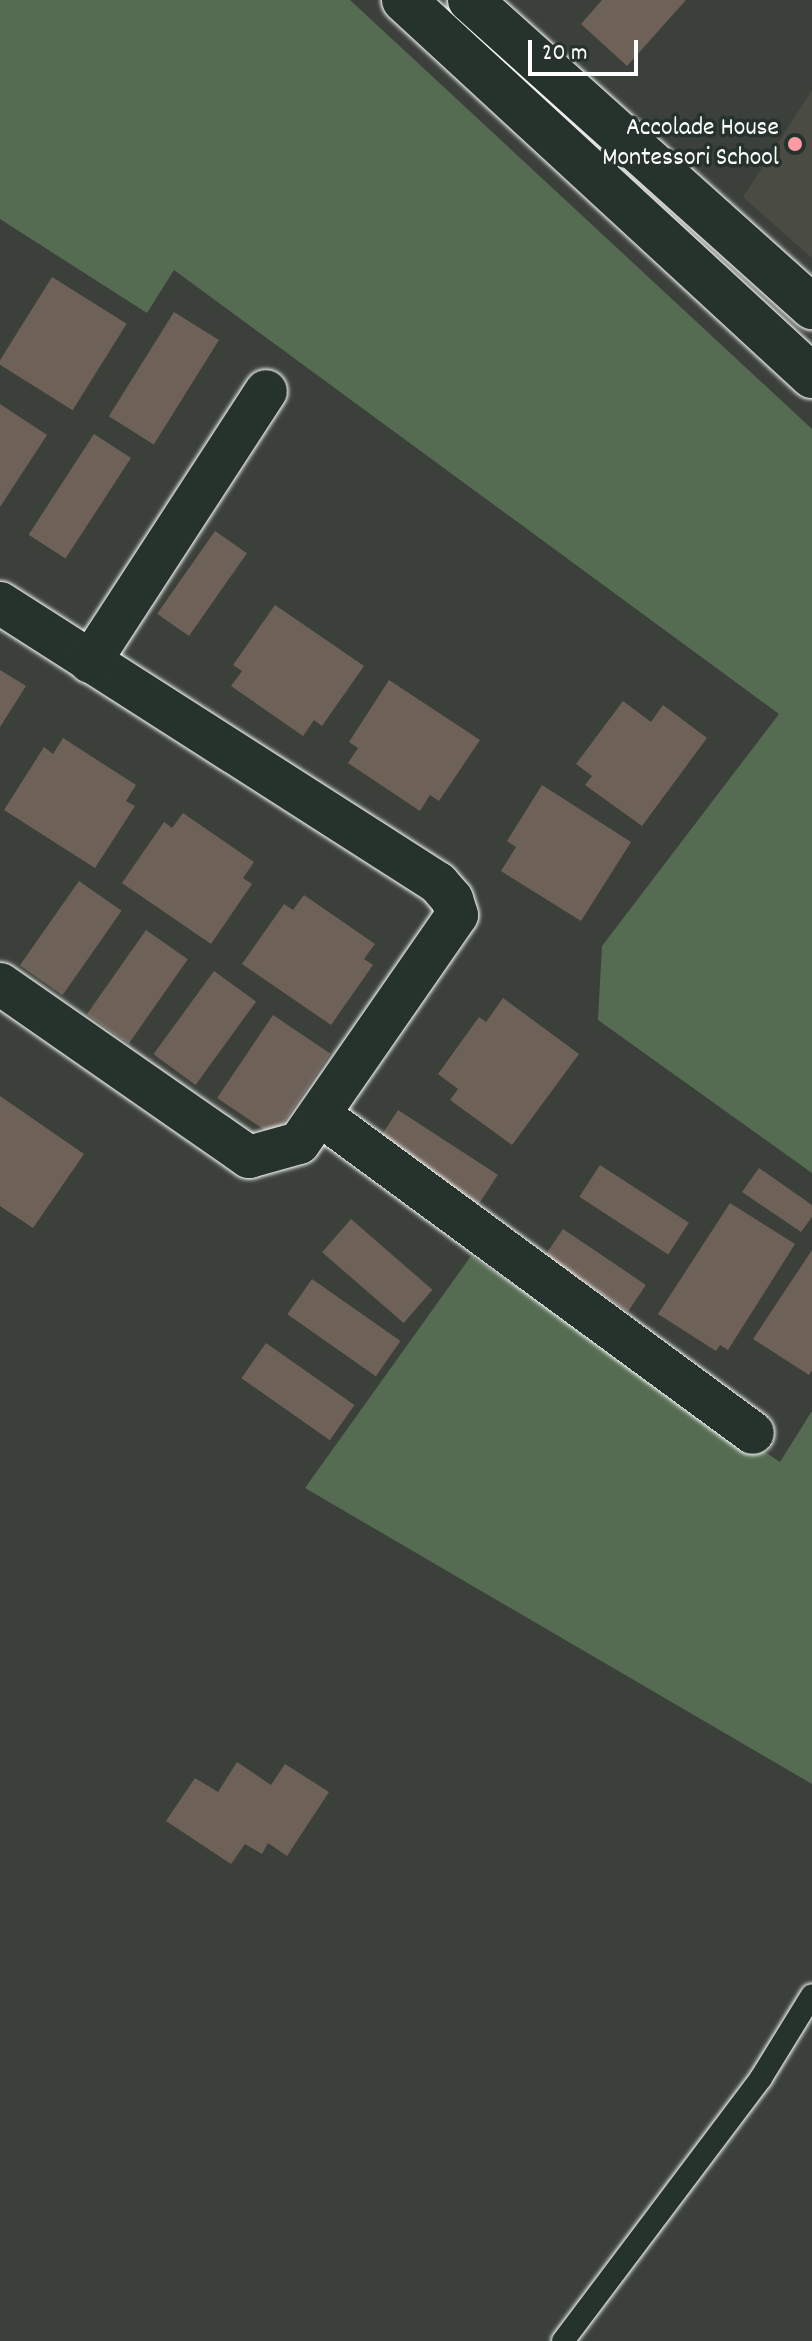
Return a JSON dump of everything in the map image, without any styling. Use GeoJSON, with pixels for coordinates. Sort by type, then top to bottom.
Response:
{"type":"FeatureCollection","features":[{"type":"Feature","properties":{"kind":"street"},"geometry":{"type":"LineString","coordinates":[[404,0],[812,376]]}},
{"type":"Feature","properties":{"kind":"street"},"geometry":{"type":"LineString","coordinates":[[470,0],[812,307]]}},
{"type":"Feature","properties":{"kind":"street"},"geometry":{"type":"LineString","coordinates":[[90,662],[266,391]]}},
{"type":"Feature","properties":{"kind":"street"},"geometry":{"type":"LineString","coordinates":[[0,603],[438,883],[452,899],[457,915],[299,1143],[249,1157],[0,984]]}},
{"type":"Feature","properties":{"kind":"street"},"geometry":{"type":"LineString","coordinates":[[320,1115],[753,1433]]}},
{"type":"Feature","properties":{"kind":"lane"},"geometry":{"type":"LineString","coordinates":[[563,2341],[761,2078],[812,1995]]}},
{"type":"Feature","properties":{"kind":"shaded area","name":"Accolade House Montessori School"},"geometry":{"type":"Polygon","coordinates":[[[812,90],[812,258],[743,197],[812,90]]]}},
{"type":"Feature","properties":{"kind":"green space"},"geometry":{"type":"Polygon","coordinates":[[[0,0],[350,0],[812,429],[812,1173],[598,1020],[602,946],[779,714],[174,270],[147,313],[0,219],[0,0]]]}},
{"type":"Feature","properties":{"kind":"green space"},"geometry":{"type":"Polygon","coordinates":[[[471,1256],[780,1462],[812,1411],[812,1784],[305,1488],[471,1256]]]}},
{"type":"Feature","properties":{"kind":"building"},"geometry":{"type":"Polygon","coordinates":[[[602,0],[686,0],[627,66],[581,24],[602,0]]]}},
{"type":"Feature","properties":{"kind":"building"},"geometry":{"type":"Polygon","coordinates":[[[52,277],[127,324],[73,410],[0,365],[52,277]]]}},
{"type":"Feature","properties":{"kind":"building"},"geometry":{"type":"Polygon","coordinates":[[[174,312],[219,340],[154,444],[109,416],[174,312]]]}},
{"type":"Feature","properties":{"kind":"building"},"geometry":{"type":"Polygon","coordinates":[[[0,404],[47,435],[0,507],[0,404]]]}},
{"type":"Feature","properties":{"kind":"building"},"geometry":{"type":"Polygon","coordinates":[[[94,434],[131,458],[66,559],[29,535],[94,434]]]}},
{"type":"Feature","properties":{"kind":"building"},"geometry":{"type":"Polygon","coordinates":[[[215,531],[247,553],[189,636],[157,614],[215,531]]]}},
{"type":"Feature","properties":{"kind":"building"},"geometry":{"type":"Polygon","coordinates":[[[275,605],[364,666],[322,726],[314,720],[303,736],[231,686],[242,671],[233,665],[275,605]]]}},
{"type":"Feature","properties":{"kind":"building"},"geometry":{"type":"Polygon","coordinates":[[[0,670],[26,686],[0,727],[0,670]]]}},
{"type":"Feature","properties":{"kind":"building"},"geometry":{"type":"Polygon","coordinates":[[[389,680],[480,740],[439,801],[430,795],[420,811],[348,763],[358,748],[349,742],[389,680]]]}},
{"type":"Feature","properties":{"kind":"building"},"geometry":{"type":"Polygon","coordinates":[[[623,701],[651,722],[663,705],[707,738],[642,826],[585,785],[592,776],[576,764],[623,701]]]}},
{"type":"Feature","properties":{"kind":"building"},"geometry":{"type":"Polygon","coordinates":[[[63,738],[136,785],[126,801],[135,806],[95,868],[4,810],[44,747],[53,754],[63,738]]]}},
{"type":"Feature","properties":{"kind":"building"},"geometry":{"type":"Polygon","coordinates":[[[542,785],[631,842],[581,921],[501,871],[516,847],[507,841],[542,785]]]}},
{"type":"Feature","properties":{"kind":"building"},"geometry":{"type":"Polygon","coordinates":[[[183,813],[254,862],[243,878],[252,884],[211,944],[122,883],[164,822],[172,828],[183,813]]]}},
{"type":"Feature","properties":{"kind":"building"},"geometry":{"type":"Polygon","coordinates":[[[79,881],[122,911],[63,995],[20,965],[79,881]]]}},
{"type":"Feature","properties":{"kind":"building"},"geometry":{"type":"Polygon","coordinates":[[[304,895],[375,944],[364,959],[373,965],[331,1025],[242,964],[284,904],[293,910],[304,895]]]}},
{"type":"Feature","properties":{"kind":"building"},"geometry":{"type":"Polygon","coordinates":[[[146,930],[188,959],[129,1044],[87,1014],[146,930]]]}},
{"type":"Feature","properties":{"kind":"building"},"geometry":{"type":"Polygon","coordinates":[[[214,971],[256,1002],[196,1085],[153,1054],[214,971]]]}},
{"type":"Feature","properties":{"kind":"building"},"geometry":{"type":"Polygon","coordinates":[[[503,998],[579,1054],[512,1145],[450,1100],[458,1089],[438,1074],[479,1017],[486,1022],[503,998]]]}},
{"type":"Feature","properties":{"kind":"building"},"geometry":{"type":"Polygon","coordinates":[[[273,1015],[330,1054],[274,1136],[217,1098],[273,1015]]]}},
{"type":"Feature","properties":{"kind":"building"},"geometry":{"type":"Polygon","coordinates":[[[0,1096],[84,1154],[33,1228],[0,1206],[0,1096]]]}},
{"type":"Feature","properties":{"kind":"building"},"geometry":{"type":"Polygon","coordinates":[[[398,1110],[498,1175],[477,1207],[377,1142],[398,1110]]]}},
{"type":"Feature","properties":{"kind":"building"},"geometry":{"type":"Polygon","coordinates":[[[600,1165],[689,1223],[668,1255],[579,1197],[600,1165]]]}},
{"type":"Feature","properties":{"kind":"building"},"geometry":{"type":"Polygon","coordinates":[[[759,1168],[812,1205],[812,1217],[801,1232],[742,1192],[759,1168]]]}},
{"type":"Feature","properties":{"kind":"building"},"geometry":{"type":"Polygon","coordinates":[[[730,1203],[795,1244],[728,1350],[720,1345],[716,1351],[658,1314],[730,1203]]]}},
{"type":"Feature","properties":{"kind":"building"},"geometry":{"type":"Polygon","coordinates":[[[351,1219],[433,1290],[404,1323],[322,1252],[351,1219]]]}},
{"type":"Feature","properties":{"kind":"building"},"geometry":{"type":"Polygon","coordinates":[[[563,1229],[646,1285],[628,1311],[545,1256],[563,1229]]]}},
{"type":"Feature","properties":{"kind":"building"},"geometry":{"type":"Polygon","coordinates":[[[812,1250],[812,1370],[809,1375],[753,1339],[812,1250]]]}},
{"type":"Feature","properties":{"kind":"building"},"geometry":{"type":"Polygon","coordinates":[[[312,1279],[400,1341],[376,1376],[287,1314],[312,1279]]]}},
{"type":"Feature","properties":{"kind":"building"},"geometry":{"type":"Polygon","coordinates":[[[266,1343],[354,1405],[330,1440],[241,1378],[266,1343]]]}},
{"type":"Feature","properties":{"kind":"building"},"geometry":{"type":"Polygon","coordinates":[[[237,1762],[271,1785],[285,1764],[329,1792],[287,1856],[268,1843],[262,1854],[245,1844],[231,1864],[166,1821],[195,1778],[218,1792],[237,1762]]]}},
{"type":"Feature","properties":{"kind":"place","name":"Accolade House Montessori School"},"geometry":{"type":"Point","coordinates":[795,144]}}]}
